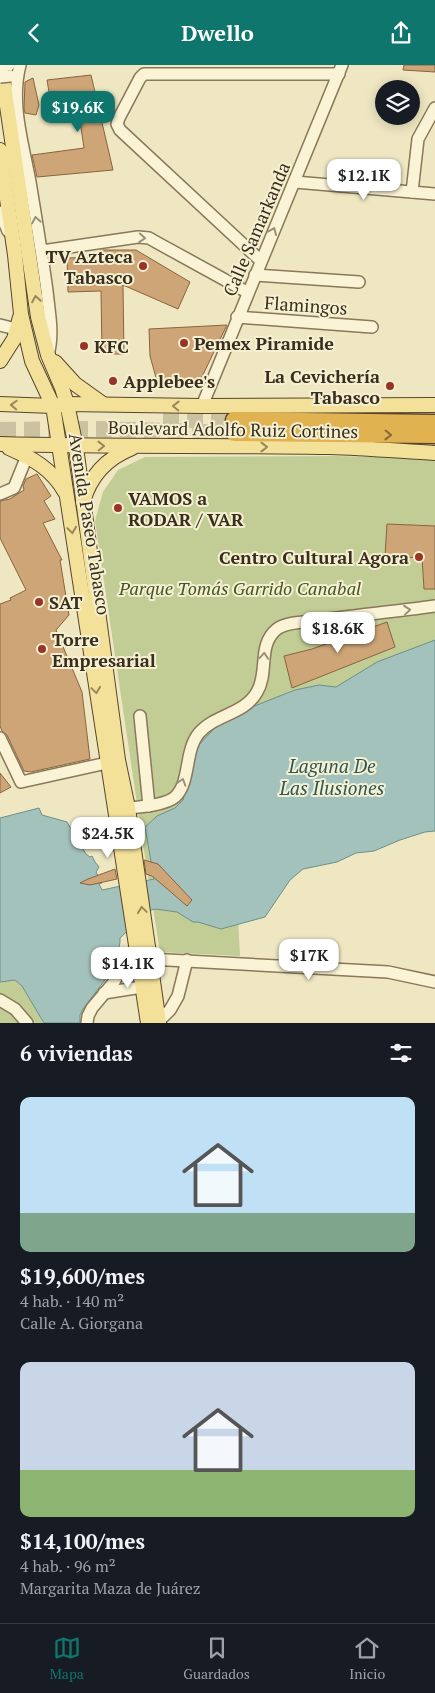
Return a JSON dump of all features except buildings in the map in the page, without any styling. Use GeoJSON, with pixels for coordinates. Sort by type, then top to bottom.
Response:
{"type":"FeatureCollection","features":[{"type":"Feature","properties":{"kind":"highway"},"geometry":{"type":"LineString","coordinates":[[392,423],[435,413]]}},
{"type":"Feature","properties":{"kind":"highway"},"geometry":{"type":"LineString","coordinates":[[435,423],[234,427],[435,435]]}},
{"type":"Feature","properties":{"kind":"main road","name":"Avenida Paseo Tabasco"},"geometry":{"type":"LineString","coordinates":[[6,74],[38,317],[48,355],[62,387],[60,447],[67,495],[112,761],[128,808],[149,959],[155,1022]]}},
{"type":"Feature","properties":{"kind":"main road"},"geometry":{"type":"LineString","coordinates":[[0,151],[14,243],[21,314],[21,333],[14,339],[0,361]]}},
{"type":"Feature","properties":{"kind":"main road","name":"Avenida Paseo Tabasco"},"geometry":{"type":"LineString","coordinates":[[21,333],[32,361],[60,405],[76,447],[112,761],[137,951],[142,987],[155,1022]]}},
{"type":"Feature","properties":{"kind":"main road"},"geometry":{"type":"LineString","coordinates":[[48,355],[75,384],[103,405]]}},
{"type":"Feature","properties":{"kind":"main road","name":"Boulevard Adolfo Ruiz Cortines"},"geometry":{"type":"LineString","coordinates":[[0,404],[202,406],[435,405]]}},
{"type":"Feature","properties":{"kind":"main road"},"geometry":{"type":"LineString","coordinates":[[1,445],[27,456],[41,465],[55,477],[67,495]]}},
{"type":"Feature","properties":{"kind":"main road","name":"Boulevard Adolfo Ruiz Cortines"},"geometry":{"type":"LineString","coordinates":[[1,445],[60,447],[331,447],[435,453]]}},
{"type":"Feature","properties":{"kind":"main road"},"geometry":{"type":"LineString","coordinates":[[83,503],[88,488],[108,460],[138,446]]}},
{"type":"Feature","properties":{"kind":"street","name":"Avenida Paseo Tabasco"},"geometry":{"type":"LineString","coordinates":[[20,65],[6,74],[17,112],[42,251],[51,329],[51,345],[48,355]]}},
{"type":"Feature","properties":{"kind":"street","name":"Calle Samarkanda"},"geometry":{"type":"LineString","coordinates":[[202,406],[237,317],[341,69]]}},
{"type":"Feature","properties":{"kind":"street"},"geometry":{"type":"LineString","coordinates":[[261,261],[120,130],[118,120],[140,78],[144,74],[341,69]]}},
{"type":"Feature","properties":{"kind":"street"},"geometry":{"type":"LineString","coordinates":[[412,192],[418,139],[435,108]]}},
{"type":"Feature","properties":{"kind":"street"},"geometry":{"type":"LineString","coordinates":[[295,182],[435,194]]}},
{"type":"Feature","properties":{"kind":"street"},"geometry":{"type":"LineString","coordinates":[[0,211],[14,243]]}},
{"type":"Feature","properties":{"kind":"street"},"geometry":{"type":"LineString","coordinates":[[42,251],[129,238],[145,238],[248,292]]}},
{"type":"Feature","properties":{"kind":"street"},"geometry":{"type":"LineString","coordinates":[[255,275],[359,282]]}},
{"type":"Feature","properties":{"kind":"street","name":"Flamingos"},"geometry":{"type":"LineString","coordinates":[[237,317],[372,327]]}},
{"type":"Feature","properties":{"kind":"street"},"geometry":{"type":"LineString","coordinates":[[0,325],[21,333]]}},
{"type":"Feature","properties":{"kind":"street"},"geometry":{"type":"LineString","coordinates":[[0,494],[14,488],[27,456]]}},
{"type":"Feature","properties":{"kind":"street"},"geometry":{"type":"LineString","coordinates":[[128,808],[149,806],[173,799],[178,795],[182,786],[191,746],[200,732],[215,720],[245,706],[257,693],[263,678],[265,648],[269,637],[279,627],[346,616],[435,606]]}},
{"type":"Feature","properties":{"kind":"street"},"geometry":{"type":"LineString","coordinates":[[140,715],[149,806]]}},
{"type":"Feature","properties":{"kind":"street"},"geometry":{"type":"LineString","coordinates":[[0,738],[21,782],[112,761]]}},
{"type":"Feature","properties":{"kind":"street"},"geometry":{"type":"LineString","coordinates":[[88,1023],[89,1012],[114,982],[125,961],[137,951]]}},
{"type":"Feature","properties":{"kind":"street"},"geometry":{"type":"LineString","coordinates":[[149,959],[388,971],[435,982]]}},
{"type":"Feature","properties":{"kind":"street"},"geometry":{"type":"LineString","coordinates":[[155,1022],[170,1010],[178,996],[187,960]]}},
{"type":"Feature","properties":{"kind":"street"},"geometry":{"type":"LineString","coordinates":[[104,993],[142,987]]}},
{"type":"Feature","properties":{"kind":"street"},"geometry":{"type":"LineString","coordinates":[[0,1000],[15,1009],[27,1023]]}},
{"type":"Feature","properties":{"kind":"green space","name":"Parque Tomás Garrido Canabal"},"geometry":{"type":"Polygon","coordinates":[[[338,456],[435,459],[435,656],[238,918],[240,956],[160,952],[95,521],[103,492],[118,470],[145,457],[338,456]]]}},
{"type":"Feature","properties":{"kind":"green space"},"geometry":{"type":"Polygon","coordinates":[[[15,980],[22,986],[44,1023],[0,1023],[0,982],[15,980]]]}},
{"type":"Feature","properties":{"kind":"water","name":"Laguna De Las Ilusiones"},"geometry":{"type":"Polygon","coordinates":[[[435,640],[435,831],[425,832],[400,840],[374,851],[356,853],[337,862],[303,869],[290,880],[265,917],[221,929],[193,922],[177,912],[155,909],[148,911],[120,938],[111,972],[83,1009],[80,1015],[80,1023],[44,1023],[22,986],[15,980],[0,982],[0,818],[39,808],[42,815],[67,822],[86,854],[90,857],[92,856],[99,867],[96,872],[102,883],[99,884],[102,890],[154,879],[145,827],[157,816],[175,808],[183,800],[196,748],[224,718],[295,690],[319,685],[336,687],[377,662],[435,640]]]}},
{"type":"Feature","properties":{"kind":"tunnel"},"geometry":{"type":"LineString","coordinates":[[163,420],[234,420]]}},
{"type":"Feature","properties":{"kind":"tunnel"},"geometry":{"type":"LineString","coordinates":[[0,430],[99,429],[234,433]]}},
{"type":"Feature","properties":{"kind":"place","name":"TV Azteca Tabasco"},"geometry":{"type":"Point","coordinates":[143,266]}},
{"type":"Feature","properties":{"kind":"place","name":"Pemex Piramide"},"geometry":{"type":"Point","coordinates":[184,343]}},
{"type":"Feature","properties":{"kind":"place","name":"KFC"},"geometry":{"type":"Point","coordinates":[84,346]}},
{"type":"Feature","properties":{"kind":"place","name":"Applebee's"},"geometry":{"type":"Point","coordinates":[113,381]}},
{"type":"Feature","properties":{"kind":"place","name":"La Cevichería Tabasco"},"geometry":{"type":"Point","coordinates":[390,386]}},
{"type":"Feature","properties":{"kind":"place","name":"VAMOS a RODAR / VAR"},"geometry":{"type":"Point","coordinates":[118,508]}},
{"type":"Feature","properties":{"kind":"place","name":"Centro Cultural Agora"},"geometry":{"type":"Point","coordinates":[419,557]}},
{"type":"Feature","properties":{"kind":"place","name":"SAT"},"geometry":{"type":"Point","coordinates":[39,602]}},
{"type":"Feature","properties":{"kind":"place","name":"Torre Empresarial"},"geometry":{"type":"Point","coordinates":[42,649]}}]}
